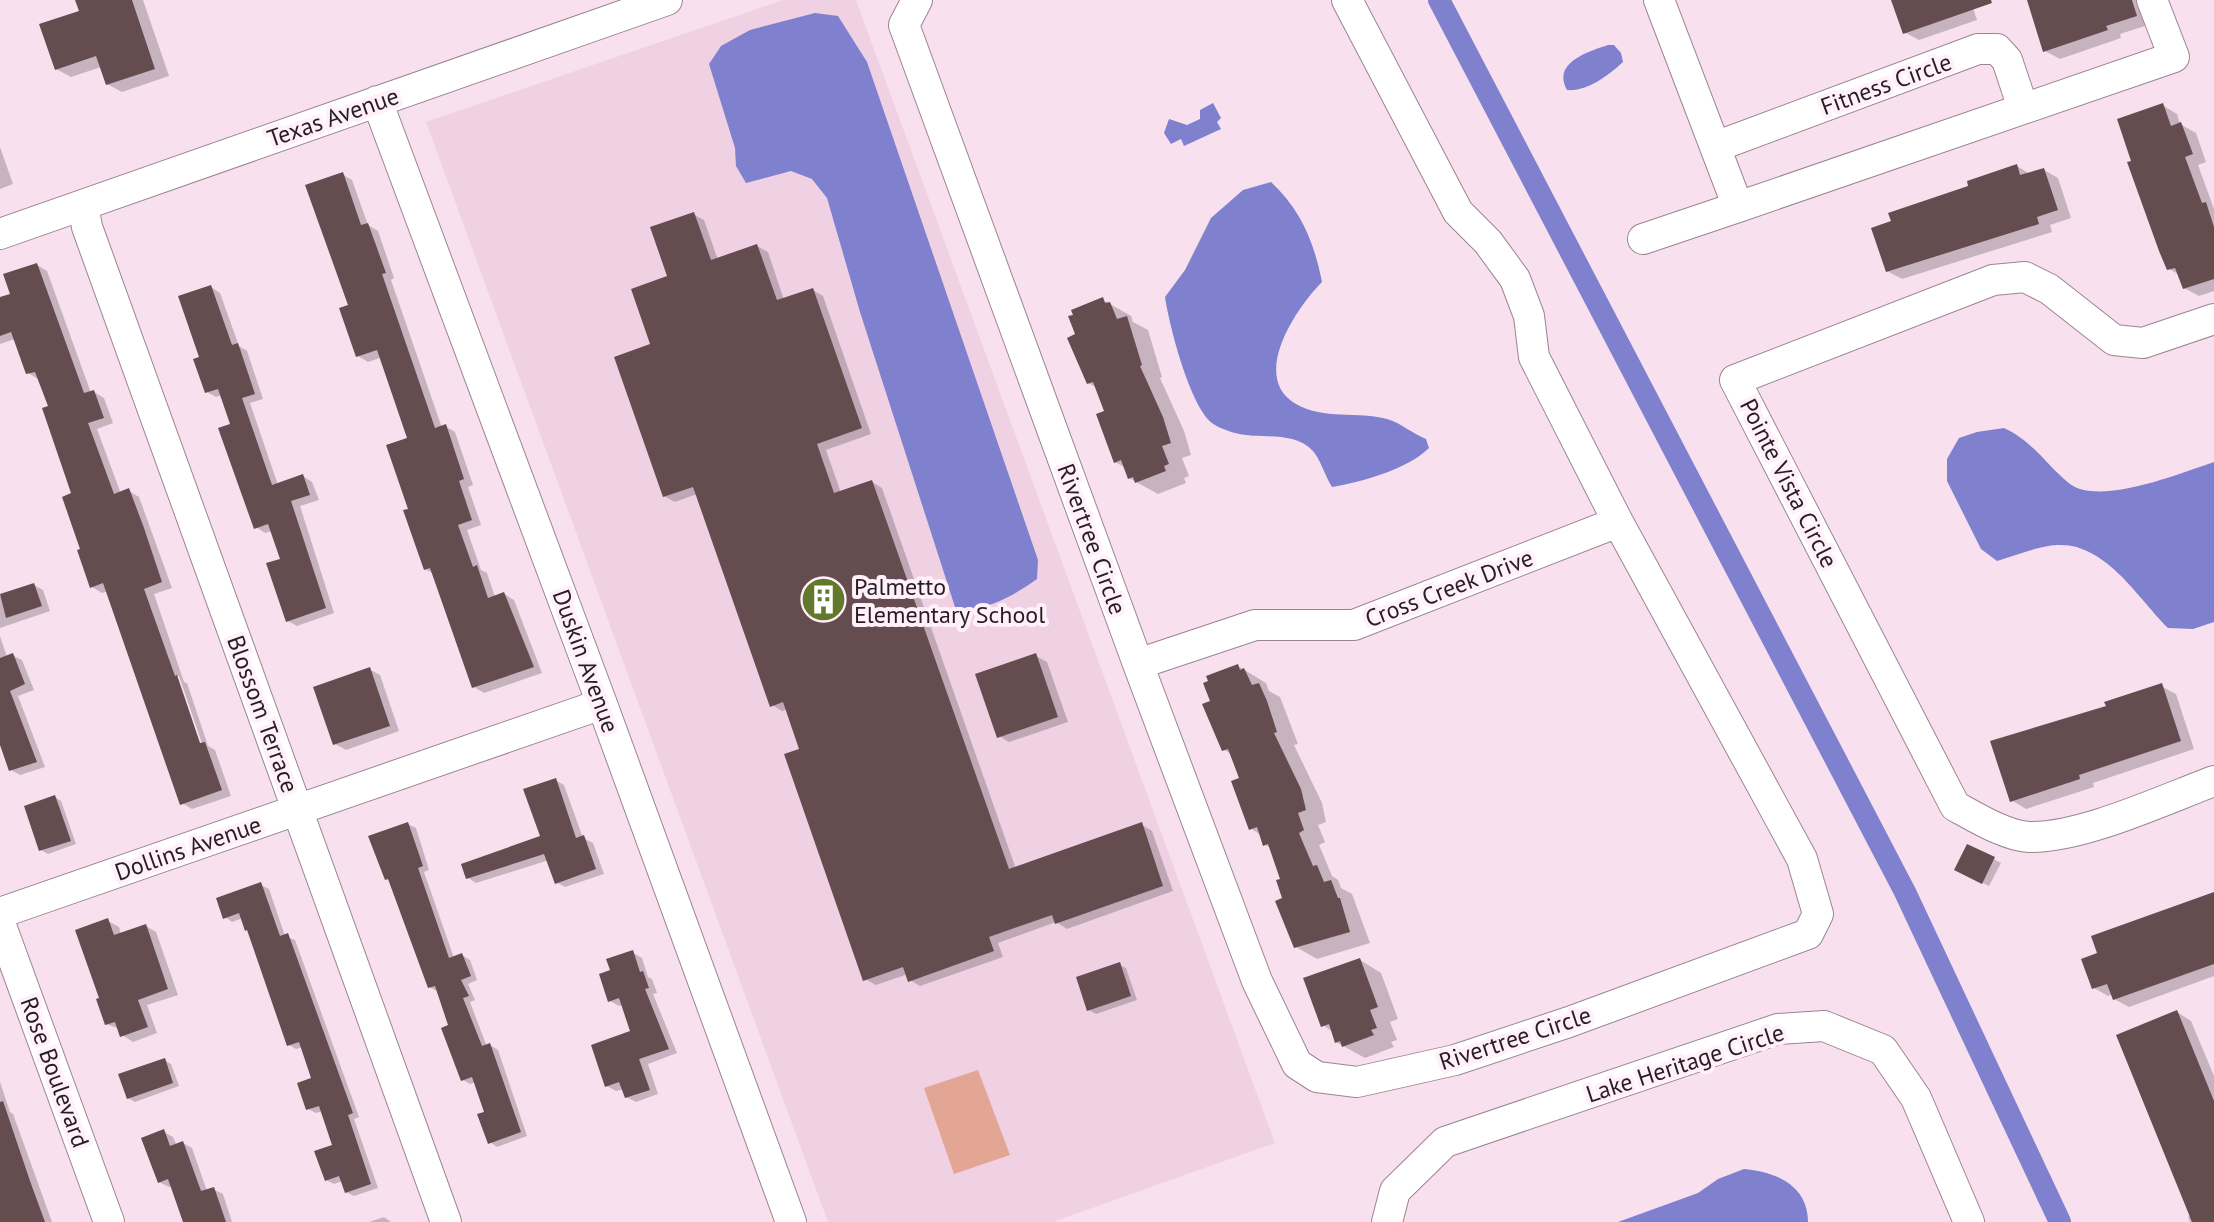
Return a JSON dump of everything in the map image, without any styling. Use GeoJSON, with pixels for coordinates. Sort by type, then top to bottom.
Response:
{"type":"FeatureCollection","features":[{"type":"Feature","properties":{"kind":"street","name":"Texas Avenue"},"geometry":{"type":"LineString","coordinates":[[0,234],[667,0]]}},
{"type":"Feature","properties":{"kind":"street","name":"Rivertree Circle"},"geometry":{"type":"LineString","coordinates":[[917,0],[904,25],[1257,981],[1297,1064],[1317,1077],[1357,1082],[1455,1060],[1569,1022],[1808,934],[1818,914],[1802,859],[1618,522],[1534,357],[1529,316],[1515,279],[1488,242],[1458,212],[1347,0]]}},
{"type":"Feature","properties":{"kind":"street"},"geometry":{"type":"LineString","coordinates":[[1659,0],[1738,207]]}},
{"type":"Feature","properties":{"kind":"street"},"geometry":{"type":"LineString","coordinates":[[1643,239],[2174,57],[2152,0]]}},
{"type":"Feature","properties":{"kind":"street","name":"Fitness Circle"},"geometry":{"type":"LineString","coordinates":[[1715,147],[1978,49],[1997,49],[2007,60],[2023,108]]}},
{"type":"Feature","properties":{"kind":"street","name":"Duskin Avenue"},"geometry":{"type":"LineString","coordinates":[[377,101],[791,1222]]}},
{"type":"Feature","properties":{"kind":"street","name":"Blossom Terrace"},"geometry":{"type":"LineString","coordinates":[[83,205],[87,227],[446,1222]]}},
{"type":"Feature","properties":{"kind":"street","name":"Pointe Vista Circle"},"geometry":{"type":"LineString","coordinates":[[2214,319],[2143,343],[2114,340],[2049,289],[2025,277],[1993,280],[1735,380],[1955,806],[1986,823],[2028,837],[2079,831],[2214,781]]}},
{"type":"Feature","properties":{"kind":"street","name":"Cross Creek Drive"},"geometry":{"type":"LineString","coordinates":[[1138,664],[1255,625],[1354,625],[1618,522]]}},
{"type":"Feature","properties":{"kind":"street","name":"Dollins Avenue"},"geometry":{"type":"LineString","coordinates":[[0,913],[602,704]]}},
{"type":"Feature","properties":{"kind":"street","name":"Rose Boulevard"},"geometry":{"type":"LineString","coordinates":[[0,923],[109,1222]]}},
{"type":"Feature","properties":{"kind":"street","name":"Lake Heritage Circle"},"geometry":{"type":"LineString","coordinates":[[1387,1222],[1395,1191],[1445,1142],[1778,1029],[1824,1026],[1883,1050],[1916,1098],[1969,1222]]}},
{"type":"Feature","properties":{"kind":"shaded area"},"geometry":{"type":"Polygon","coordinates":[[[783,0],[856,0],[1275,1143],[1053,1222],[828,1222],[426,122],[783,0]]]}},
{"type":"Feature","properties":{"kind":"shaded area"},"geometry":{"type":"Polygon","coordinates":[[[978,1070],[1010,1155],[954,1174],[924,1088],[978,1070]]]}},
{"type":"Feature","properties":{"kind":"water"},"geometry":{"type":"Polygon","coordinates":[[[815,13],[838,16],[867,62],[1038,560],[1037,579],[1009,597],[988,605],[955,607],[860,312],[827,198],[812,179],[791,171],[746,183],[736,166],[735,148],[709,64],[721,46],[750,30],[815,13]]]}},
{"type":"Feature","properties":{"kind":"water"},"geometry":{"type":"Polygon","coordinates":[[[1614,45],[1621,53],[1623,62],[1590,85],[1567,90],[1564,73],[1568,66],[1582,55],[1614,45]]]}},
{"type":"Feature","properties":{"kind":"water"},"geometry":{"type":"Polygon","coordinates":[[[1213,103],[1221,118],[1217,122],[1221,129],[1184,146],[1181,139],[1171,144],[1164,133],[1169,119],[1187,125],[1200,119],[1200,110],[1213,103]]]}},
{"type":"Feature","properties":{"kind":"water"},"geometry":{"type":"Polygon","coordinates":[[[1271,182],[1305,228],[1322,282],[1290,324],[1282,342],[1277,360],[1277,377],[1283,392],[1307,409],[1387,419],[1426,439],[1429,448],[1397,468],[1332,487],[1315,453],[1304,444],[1285,438],[1245,435],[1223,429],[1212,423],[1196,400],[1176,345],[1165,297],[1185,270],[1211,218],[1243,190],[1271,182]]]}},
{"type":"Feature","properties":{"kind":"water"},"geometry":{"type":"Polygon","coordinates":[[[2004,428],[2032,447],[2070,484],[2083,490],[2120,490],[2162,480],[2214,462],[2214,622],[2193,629],[2168,628],[2119,574],[2090,552],[2074,546],[2034,549],[1997,561],[1981,549],[1947,481],[1947,459],[1959,438],[2004,428]]]}},
{"type":"Feature","properties":{"kind":"water"},"geometry":{"type":"Polygon","coordinates":[[[1744,1169],[1768,1173],[1788,1183],[1802,1199],[1808,1222],[1618,1222],[1698,1193],[1718,1179],[1744,1169]]]}},
{"type":"Feature","properties":{"kind":"building"},"geometry":{"type":"Polygon","coordinates":[[[75,0],[132,0],[155,69],[106,85],[96,56],[55,70],[39,24],[79,11],[75,0]]]}},
{"type":"Feature","properties":{"kind":"building"},"geometry":{"type":"Polygon","coordinates":[[[1891,0],[1991,0],[1992,3],[1903,34],[1891,0]]]}},
{"type":"Feature","properties":{"kind":"building"},"geometry":{"type":"Polygon","coordinates":[[[2027,0],[2132,0],[2137,16],[2106,26],[2108,30],[2043,52],[2027,0]]]}},
{"type":"Feature","properties":{"kind":"building"},"geometry":{"type":"Polygon","coordinates":[[[2163,103],[2171,126],[2181,122],[2193,154],[2185,157],[2214,227],[2214,279],[2183,289],[2175,268],[2167,270],[2159,251],[2127,162],[2131,161],[2117,119],[2163,103]]]}},
{"type":"Feature","properties":{"kind":"building"},"geometry":{"type":"Polygon","coordinates":[[[2017,164],[2020,175],[2044,168],[2058,210],[2037,217],[2039,224],[1886,272],[1871,228],[1891,221],[1888,213],[1968,186],[1967,181],[2017,164]]]}},
{"type":"Feature","properties":{"kind":"building"},"geometry":{"type":"Polygon","coordinates":[[[343,172],[361,225],[368,223],[386,273],[382,274],[435,428],[446,424],[464,479],[459,481],[472,520],[458,525],[473,567],[477,565],[488,598],[504,592],[534,667],[472,688],[430,568],[424,570],[403,510],[408,509],[386,445],[407,438],[377,350],[356,357],[339,308],[348,305],[305,185],[343,172]]]}},
{"type":"Feature","properties":{"kind":"building","name":"Palmetto Elementary School"},"geometry":{"type":"Polygon","coordinates":[[[694,212],[711,260],[757,244],[777,300],[813,288],[862,428],[817,444],[834,493],[872,480],[1009,869],[1142,822],[1163,886],[1055,924],[1052,915],[989,937],[994,951],[908,982],[903,967],[863,981],[784,754],[799,749],[783,702],[770,707],[693,487],[663,497],[614,357],[650,344],[631,289],[667,276],[650,227],[694,212]]]}},
{"type":"Feature","properties":{"kind":"building"},"geometry":{"type":"Polygon","coordinates":[[[37,263],[84,393],[94,390],[104,418],[88,423],[114,494],[129,488],[144,528],[162,582],[144,589],[200,743],[205,742],[222,790],[180,805],[103,583],[90,588],[77,550],[80,549],[62,497],[71,493],[42,408],[48,406],[35,372],[26,374],[11,332],[0,336],[0,297],[10,294],[3,274],[37,263]]]}},
{"type":"Feature","properties":{"kind":"building"},"geometry":{"type":"Polygon","coordinates":[[[211,285],[232,345],[238,343],[255,394],[242,398],[272,485],[303,474],[310,495],[291,501],[326,608],[286,622],[266,563],[280,559],[268,524],[254,529],[218,428],[230,424],[218,389],[205,393],[193,359],[199,357],[178,296],[211,285]]]}},
{"type":"Feature","properties":{"kind":"building"},"geometry":{"type":"Polygon","coordinates":[[[1103,297],[1105,303],[1110,302],[1117,319],[1127,316],[1140,366],[1171,443],[1162,446],[1169,464],[1164,466],[1166,471],[1135,483],[1133,477],[1128,479],[1121,460],[1114,463],[1096,414],[1104,411],[1093,382],[1087,384],[1067,338],[1075,334],[1068,316],[1073,315],[1071,310],[1103,297]]]}},
{"type":"Feature","properties":{"kind":"building"},"geometry":{"type":"Polygon","coordinates":[[[34,583],[42,606],[6,618],[0,594],[34,583]]]}},
{"type":"Feature","properties":{"kind":"building"},"geometry":{"type":"Polygon","coordinates":[[[13,653],[25,684],[10,691],[37,762],[9,771],[0,745],[0,658],[13,653]]]}},
{"type":"Feature","properties":{"kind":"building"},"geometry":{"type":"Polygon","coordinates":[[[1036,653],[1058,717],[997,738],[975,674],[1036,653]]]}},
{"type":"Feature","properties":{"kind":"building"},"geometry":{"type":"Polygon","coordinates":[[[1238,664],[1240,670],[1244,668],[1252,685],[1259,683],[1267,701],[1277,732],[1274,733],[1301,789],[1306,810],[1298,813],[1304,830],[1299,833],[1313,866],[1317,865],[1324,882],[1331,880],[1350,932],[1294,948],[1275,901],[1282,898],[1276,880],[1280,879],[1268,844],[1263,846],[1257,827],[1249,830],[1231,781],[1239,778],[1228,749],[1222,751],[1202,704],[1210,701],[1203,683],[1208,681],[1206,676],[1238,664]]]}},
{"type":"Feature","properties":{"kind":"building"},"geometry":{"type":"Polygon","coordinates":[[[370,667],[390,726],[333,745],[313,687],[370,667]]]}},
{"type":"Feature","properties":{"kind":"building"},"geometry":{"type":"Polygon","coordinates":[[[2162,683],[2181,741],[2010,802],[1990,741],[2106,706],[2104,702],[2162,683]]]}},
{"type":"Feature","properties":{"kind":"building"},"geometry":{"type":"Polygon","coordinates":[[[556,778],[576,838],[584,835],[596,869],[555,884],[544,854],[466,879],[461,864],[540,836],[523,789],[556,778]]]}},
{"type":"Feature","properties":{"kind":"building"},"geometry":{"type":"Polygon","coordinates":[[[55,795],[71,841],[39,851],[24,806],[55,795]]]}},
{"type":"Feature","properties":{"kind":"building"},"geometry":{"type":"Polygon","coordinates":[[[408,822],[423,866],[418,868],[449,958],[462,953],[471,976],[461,980],[469,996],[463,998],[482,1046],[490,1043],[521,1132],[488,1144],[477,1114],[484,1112],[472,1077],[461,1081],[441,1028],[448,1025],[435,986],[428,988],[388,879],[385,880],[368,836],[408,822]]]}},
{"type":"Feature","properties":{"kind":"building"},"geometry":{"type":"Polygon","coordinates":[[[1967,844],[1995,857],[1982,884],[1954,870],[1967,844]]]}},
{"type":"Feature","properties":{"kind":"building"},"geometry":{"type":"Polygon","coordinates":[[[261,882],[280,936],[288,933],[353,1113],[348,1115],[371,1184],[345,1193],[339,1176],[325,1181],[314,1151],[332,1145],[319,1106],[306,1110],[297,1083],[311,1078],[299,1042],[287,1046],[239,913],[223,919],[216,898],[261,882]]]}},
{"type":"Feature","properties":{"kind":"building"},"geometry":{"type":"Polygon","coordinates":[[[2214,892],[2214,964],[2113,1000],[2107,984],[2092,989],[2081,959],[2097,953],[2091,936],[2214,892]]]}},
{"type":"Feature","properties":{"kind":"building"},"geometry":{"type":"Polygon","coordinates":[[[108,918],[114,935],[146,924],[168,989],[138,1000],[148,1027],[120,1037],[115,1022],[105,1025],[96,999],[99,998],[75,930],[108,918]]]}},
{"type":"Feature","properties":{"kind":"building"},"geometry":{"type":"Polygon","coordinates":[[[633,950],[669,1049],[639,1059],[650,1090],[625,1098],[619,1082],[605,1087],[591,1045],[630,1031],[619,998],[608,1002],[599,974],[610,970],[606,959],[633,950]]]}},
{"type":"Feature","properties":{"kind":"building"},"geometry":{"type":"Polygon","coordinates":[[[1360,958],[1378,1007],[1370,1010],[1377,1028],[1371,1030],[1374,1035],[1342,1047],[1340,1041],[1335,1043],[1329,1024],[1321,1027],[1303,978],[1360,958]]]}},
{"type":"Feature","properties":{"kind":"building"},"geometry":{"type":"Polygon","coordinates":[[[1120,962],[1131,996],[1087,1011],[1076,977],[1120,962]]]}},
{"type":"Feature","properties":{"kind":"building"},"geometry":{"type":"Polygon","coordinates":[[[2177,1010],[2214,1101],[2214,1222],[2192,1222],[2116,1035],[2177,1010]]]}},
{"type":"Feature","properties":{"kind":"building"},"geometry":{"type":"Polygon","coordinates":[[[165,1058],[173,1083],[127,1099],[118,1074],[165,1058]]]}},
{"type":"Feature","properties":{"kind":"building"},"geometry":{"type":"Polygon","coordinates":[[[3,1101],[45,1222],[0,1222],[0,1102],[3,1101]]]}},
{"type":"Feature","properties":{"kind":"building"},"geometry":{"type":"Polygon","coordinates":[[[164,1129],[170,1146],[183,1141],[201,1191],[214,1187],[226,1222],[183,1222],[168,1179],[158,1183],[141,1138],[164,1129]]]}},
{"type":"Feature","properties":{"kind":"waterway"},"geometry":{"type":"LineString","coordinates":[[1439,0],[1905,892],[2060,1222]]}},
{"type":"Feature","properties":{"kind":"place","name":"Palmetto Elementary School"},"geometry":{"type":"Point","coordinates":[823,600]}}]}
